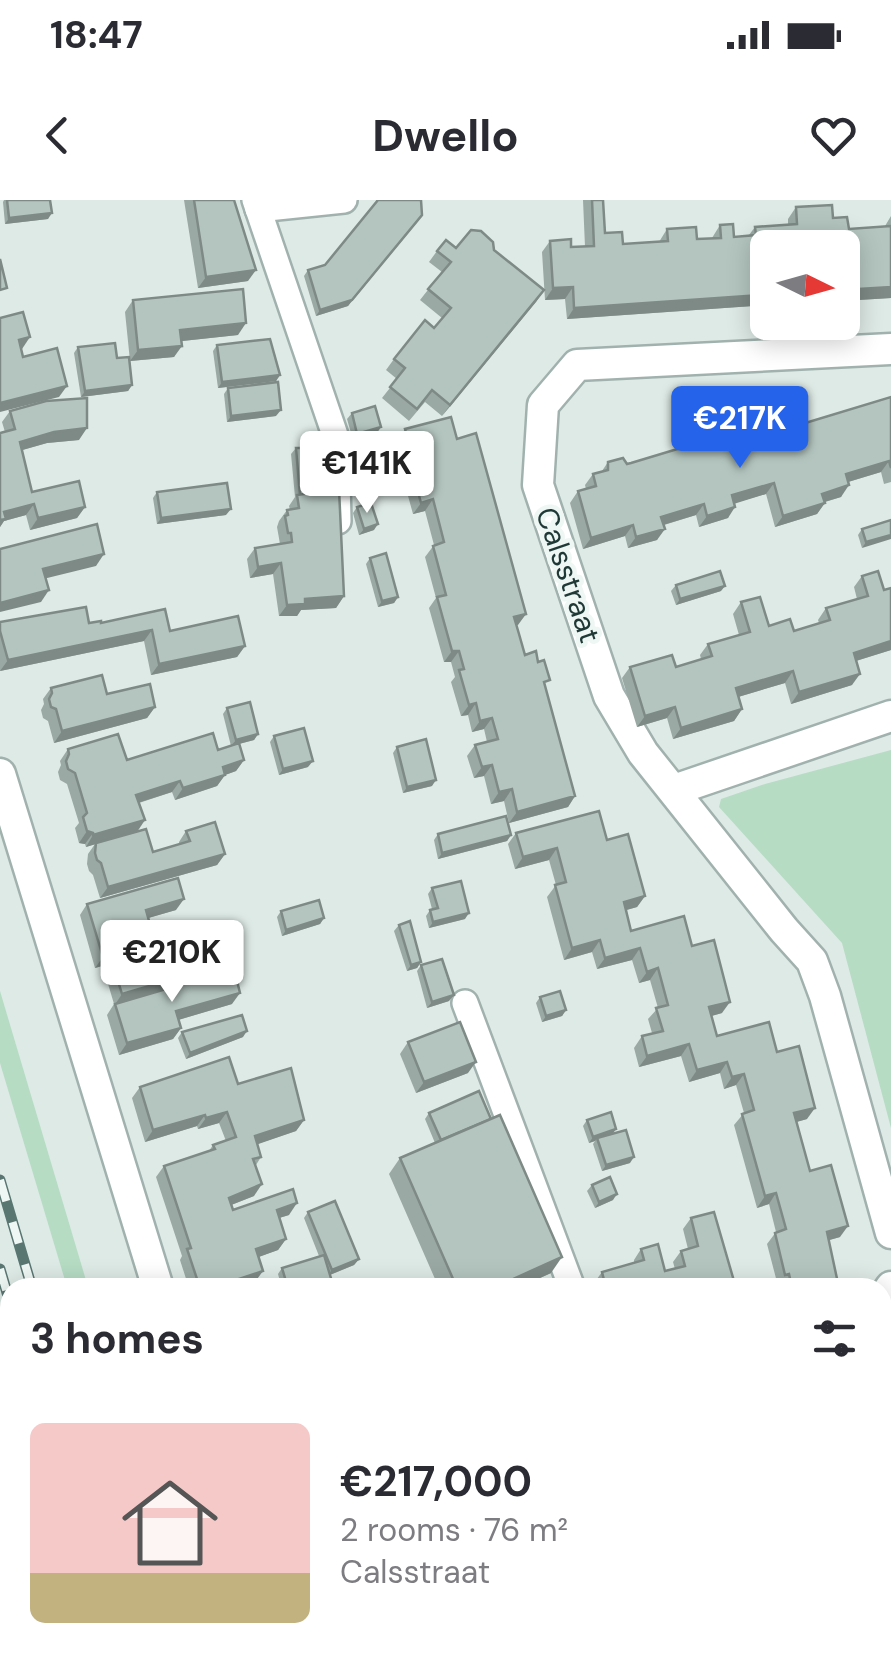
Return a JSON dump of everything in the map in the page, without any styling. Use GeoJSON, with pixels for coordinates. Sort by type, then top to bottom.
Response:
{"type":"FeatureCollection","features":[{"type":"Feature","properties":{"kind":"street","name":"Calsstraat"},"geometry":{"type":"LineString","coordinates":[[891,350],[577,365],[543,405],[538,484],[608,696],[644,752],[812,961],[891,1234]]}},
{"type":"Feature","properties":{"kind":"street"},"geometry":{"type":"LineString","coordinates":[[674,790],[891,716]]}},
{"type":"Feature","properties":{"kind":"street"},"geometry":{"type":"LineString","coordinates":[[0,774],[155,1278]]}},
{"type":"Feature","properties":{"kind":"lane"},"geometry":{"type":"LineString","coordinates":[[338,546],[336,438],[256,204],[344,200]]}},
{"type":"Feature","properties":{"kind":"lane"},"geometry":{"type":"LineString","coordinates":[[466,1003],[564,1278]]}},
{"type":"Feature","properties":{"kind":"green space"},"geometry":{"type":"Polygon","coordinates":[[[891,750],[891,1128],[842,943],[719,807],[721,799],[765,784],[891,750]]]}},
{"type":"Feature","properties":{"kind":"green space"},"geometry":{"type":"Polygon","coordinates":[[[0,991],[85,1278],[64,1278],[0,1063],[0,991]]]}},
{"type":"Feature","properties":{"kind":"building"},"geometry":{"type":"Polygon","coordinates":[[[7,200],[50,200],[52,213],[9,218],[7,200]]]}},
{"type":"Feature","properties":{"kind":"building"},"geometry":{"type":"Polygon","coordinates":[[[194,200],[234,200],[256,270],[206,277],[194,200]]]}},
{"type":"Feature","properties":{"kind":"building"},"geometry":{"type":"Polygon","coordinates":[[[378,200],[421,200],[422,215],[352,300],[320,310],[308,270],[325,265],[378,200]]]}},
{"type":"Feature","properties":{"kind":"building"},"geometry":{"type":"Polygon","coordinates":[[[592,200],[603,200],[605,233],[622,232],[623,244],[668,241],[667,229],[696,227],[697,239],[721,238],[720,225],[733,224],[734,237],[750,236],[750,296],[574,308],[573,287],[553,288],[550,241],[571,239],[571,247],[594,246],[592,200]]]}},
{"type":"Feature","properties":{"kind":"building"},"geometry":{"type":"Polygon","coordinates":[[[832,205],[833,218],[847,217],[849,229],[891,226],[891,287],[860,289],[860,230],[755,227],[797,224],[796,207],[832,205]]]}},
{"type":"Feature","properties":{"kind":"building"},"geometry":{"type":"Polygon","coordinates":[[[471,230],[481,231],[493,242],[494,250],[544,290],[450,405],[432,390],[417,409],[390,387],[405,368],[394,359],[425,320],[434,328],[451,308],[428,289],[451,262],[437,251],[446,240],[456,248],[471,230]]]}},
{"type":"Feature","properties":{"kind":"building"},"geometry":{"type":"Polygon","coordinates":[[[0,259],[7,288],[0,290],[0,259]]]}},
{"type":"Feature","properties":{"kind":"building"},"geometry":{"type":"Polygon","coordinates":[[[243,289],[246,323],[180,330],[182,346],[138,350],[133,300],[243,289]]]}},
{"type":"Feature","properties":{"kind":"building"},"geometry":{"type":"Polygon","coordinates":[[[23,312],[30,337],[19,340],[23,357],[57,348],[67,386],[0,403],[0,318],[23,312]]]}},
{"type":"Feature","properties":{"kind":"building"},"geometry":{"type":"Polygon","coordinates":[[[270,339],[280,375],[222,382],[217,345],[270,339]]]}},
{"type":"Feature","properties":{"kind":"building"},"geometry":{"type":"Polygon","coordinates":[[[115,343],[117,358],[129,357],[132,385],[85,391],[78,347],[115,343]]]}},
{"type":"Feature","properties":{"kind":"building"},"geometry":{"type":"Polygon","coordinates":[[[278,382],[281,410],[231,416],[228,388],[278,382]]]}},
{"type":"Feature","properties":{"kind":"building"},"geometry":{"type":"Polygon","coordinates":[[[891,397],[891,468],[889,461],[846,474],[849,485],[822,494],[825,503],[783,516],[774,483],[732,495],[735,507],[707,516],[704,504],[661,517],[665,529],[636,537],[633,525],[591,538],[578,491],[596,486],[593,474],[608,470],[608,462],[623,458],[627,464],[737,431],[739,436],[758,430],[759,437],[891,397]]]}},
{"type":"Feature","properties":{"kind":"building"},"geometry":{"type":"Polygon","coordinates":[[[87,398],[87,428],[20,442],[32,492],[79,481],[85,507],[38,518],[34,504],[4,512],[6,519],[0,520],[0,433],[15,429],[10,411],[46,401],[87,398]]]}},
{"type":"Feature","properties":{"kind":"building"},"geometry":{"type":"Polygon","coordinates":[[[375,406],[381,427],[357,434],[352,413],[375,406]]]}},
{"type":"Feature","properties":{"kind":"building"},"geometry":{"type":"Polygon","coordinates":[[[451,417],[457,439],[476,433],[526,614],[514,617],[525,655],[536,651],[538,662],[544,660],[550,680],[544,682],[575,796],[517,812],[512,789],[499,792],[492,765],[482,767],[475,745],[498,739],[492,718],[480,721],[476,703],[469,705],[459,670],[464,669],[459,651],[452,651],[437,597],[446,595],[433,546],[444,542],[433,499],[421,503],[407,452],[411,451],[405,429],[451,417]]]}},
{"type":"Feature","properties":{"kind":"building"},"geometry":{"type":"Polygon","coordinates":[[[296,448],[334,448],[335,490],[300,495],[296,448]]]}},
{"type":"Feature","properties":{"kind":"building"},"geometry":{"type":"Polygon","coordinates":[[[227,483],[231,509],[161,518],[157,492],[227,483]]]}},
{"type":"Feature","properties":{"kind":"building"},"geometry":{"type":"Polygon","coordinates":[[[339,489],[344,596],[305,599],[305,604],[287,605],[281,563],[258,567],[255,548],[292,542],[285,516],[287,510],[299,508],[297,495],[339,489]]]}},
{"type":"Feature","properties":{"kind":"building"},"geometry":{"type":"Polygon","coordinates":[[[371,503],[378,524],[364,529],[357,507],[371,503]]]}},
{"type":"Feature","properties":{"kind":"building"},"geometry":{"type":"Polygon","coordinates":[[[891,520],[891,535],[866,542],[862,529],[891,520]]]}},
{"type":"Feature","properties":{"kind":"building"},"geometry":{"type":"Polygon","coordinates":[[[97,524],[104,554],[43,569],[49,590],[0,603],[0,549],[97,524]]]}},
{"type":"Feature","properties":{"kind":"building"},"geometry":{"type":"Polygon","coordinates":[[[386,553],[398,597],[382,601],[370,558],[386,553]]]}},
{"type":"Feature","properties":{"kind":"building"},"geometry":{"type":"Polygon","coordinates":[[[720,571],[725,586],[680,599],[676,585],[720,571]]]}},
{"type":"Feature","properties":{"kind":"building"},"geometry":{"type":"Polygon","coordinates":[[[878,571],[884,590],[891,588],[891,641],[854,653],[860,674],[799,692],[793,671],[736,688],[742,709],[681,728],[675,707],[645,716],[630,667],[672,655],[676,667],[712,656],[708,644],[750,632],[741,602],[760,597],[769,626],[790,619],[794,631],[830,620],[826,608],[868,596],[862,576],[878,571]]]}},
{"type":"Feature","properties":{"kind":"building"},"geometry":{"type":"Polygon","coordinates":[[[86,607],[89,623],[165,609],[170,631],[238,616],[245,646],[159,664],[152,630],[8,660],[0,622],[86,607]]]}},
{"type":"Feature","properties":{"kind":"building"},"geometry":{"type":"Polygon","coordinates":[[[102,675],[107,694],[150,684],[155,707],[62,731],[56,709],[51,707],[51,688],[102,675]]]}},
{"type":"Feature","properties":{"kind":"building"},"geometry":{"type":"Polygon","coordinates":[[[250,702],[258,734],[236,740],[227,708],[250,702]]]}},
{"type":"Feature","properties":{"kind":"building"},"geometry":{"type":"Polygon","coordinates":[[[304,728],[313,761],[283,769],[274,736],[304,728]]]}},
{"type":"Feature","properties":{"kind":"building"},"geometry":{"type":"Polygon","coordinates":[[[213,733],[218,750],[239,743],[244,760],[223,767],[225,775],[183,788],[180,781],[136,795],[145,820],[93,835],[87,831],[83,817],[87,813],[75,773],[68,769],[66,761],[68,749],[118,734],[127,760],[213,733]]]}},
{"type":"Feature","properties":{"kind":"building"},"geometry":{"type":"Polygon","coordinates":[[[426,739],[436,780],[407,787],[397,747],[426,739]]]}},
{"type":"Feature","properties":{"kind":"building"},"geometry":{"type":"Polygon","coordinates":[[[599,811],[607,840],[628,834],[645,896],[624,902],[631,931],[684,916],[692,946],[714,940],[730,1002],[709,1007],[717,1036],[769,1022],[777,1052],[799,1046],[815,1108],[794,1113],[810,1171],[831,1165],[848,1226],[827,1232],[837,1278],[785,1275],[775,1233],[786,1229],[776,1193],[765,1196],[742,1114],[754,1110],[744,1074],[732,1077],[727,1062],[697,1070],[689,1044],[647,1056],[642,1036],[663,1031],[656,1008],[668,1005],[658,968],[647,972],[640,948],[605,958],[600,940],[572,948],[555,885],[566,882],[557,848],[523,857],[516,833],[599,811]]]}},
{"type":"Feature","properties":{"kind":"building"},"geometry":{"type":"Polygon","coordinates":[[[506,816],[511,835],[442,853],[438,834],[506,816]]]}},
{"type":"Feature","properties":{"kind":"building"},"geometry":{"type":"Polygon","coordinates":[[[215,822],[225,854],[108,887],[95,853],[96,843],[146,829],[153,852],[190,841],[186,831],[215,822]]]}},
{"type":"Feature","properties":{"kind":"building"},"geometry":{"type":"Polygon","coordinates":[[[178,878],[184,899],[146,910],[155,942],[103,957],[87,904],[178,878]]]}},
{"type":"Feature","properties":{"kind":"building"},"geometry":{"type":"Polygon","coordinates":[[[461,881],[469,913],[433,922],[430,910],[438,908],[432,888],[461,881]]]}},
{"type":"Feature","properties":{"kind":"building"},"geometry":{"type":"Polygon","coordinates":[[[319,900],[324,918],[286,930],[281,911],[319,900]]]}},
{"type":"Feature","properties":{"kind":"building"},"geometry":{"type":"Polygon","coordinates":[[[410,921],[421,962],[411,965],[399,925],[410,921]]]}},
{"type":"Feature","properties":{"kind":"building"},"geometry":{"type":"Polygon","coordinates":[[[226,931],[235,961],[122,994],[113,965],[226,931]]]}},
{"type":"Feature","properties":{"kind":"building"},"geometry":{"type":"Polygon","coordinates":[[[442,959],[454,995],[432,1002],[421,965],[442,959]]]}},
{"type":"Feature","properties":{"kind":"building"},"geometry":{"type":"Polygon","coordinates":[[[234,969],[240,993],[176,1011],[181,1028],[127,1043],[115,1004],[234,969]]]}},
{"type":"Feature","properties":{"kind":"building"},"geometry":{"type":"Polygon","coordinates":[[[560,991],[566,1010],[546,1016],[540,997],[560,991]]]}},
{"type":"Feature","properties":{"kind":"building"},"geometry":{"type":"Polygon","coordinates":[[[242,1015],[247,1031],[190,1053],[182,1032],[242,1015]]]}},
{"type":"Feature","properties":{"kind":"building"},"geometry":{"type":"Polygon","coordinates":[[[460,1022],[476,1062],[424,1082],[408,1042],[460,1022]]]}},
{"type":"Feature","properties":{"kind":"building"},"geometry":{"type":"Polygon","coordinates":[[[229,1057],[238,1084],[291,1068],[304,1120],[255,1136],[261,1157],[253,1159],[262,1184],[229,1198],[233,1210],[293,1189],[297,1203],[277,1210],[286,1239],[256,1249],[263,1271],[242,1278],[197,1278],[164,1166],[215,1149],[213,1145],[236,1137],[227,1112],[153,1130],[140,1087],[229,1057]]]}},
{"type":"Feature","properties":{"kind":"building"},"geometry":{"type":"Polygon","coordinates":[[[479,1091],[491,1119],[441,1140],[429,1113],[479,1091]]]}},
{"type":"Feature","properties":{"kind":"building"},"geometry":{"type":"Polygon","coordinates":[[[611,1112],[616,1129],[593,1137],[587,1120],[611,1112]]]}},
{"type":"Feature","properties":{"kind":"building"},"geometry":{"type":"Polygon","coordinates":[[[500,1115],[562,1257],[515,1278],[453,1278],[400,1158],[500,1115]]]}},
{"type":"Feature","properties":{"kind":"building"},"geometry":{"type":"Polygon","coordinates":[[[626,1130],[634,1157],[606,1165],[597,1138],[626,1130]]]}},
{"type":"Feature","properties":{"kind":"building"},"geometry":{"type":"Polygon","coordinates":[[[610,1177],[617,1194],[599,1202],[592,1185],[610,1177]]]}},
{"type":"Feature","properties":{"kind":"building"},"geometry":{"type":"Polygon","coordinates":[[[335,1201],[359,1259],[332,1270],[308,1212],[335,1201]]]}},
{"type":"Feature","properties":{"kind":"building"},"geometry":{"type":"Polygon","coordinates":[[[714,1212],[733,1278],[604,1278],[602,1272],[644,1260],[641,1249],[658,1244],[665,1271],[685,1266],[681,1251],[698,1246],[691,1218],[714,1212]]]}},
{"type":"Feature","properties":{"kind":"building"},"geometry":{"type":"Polygon","coordinates":[[[324,1255],[331,1278],[285,1278],[282,1268],[324,1255]]]}},
{"type":"Feature","properties":{"kind":"railway"},"geometry":{"type":"LineString","coordinates":[[0,1180],[29,1278]]}},
{"type":"Feature","properties":{"kind":"railway"},"geometry":{"type":"LineString","coordinates":[[0,1269],[3,1278]]}}]}
